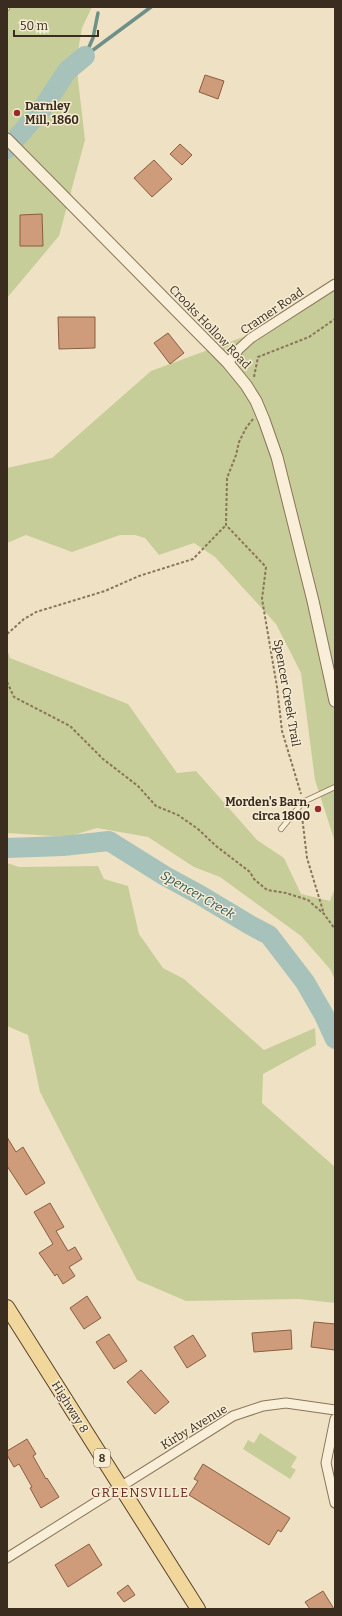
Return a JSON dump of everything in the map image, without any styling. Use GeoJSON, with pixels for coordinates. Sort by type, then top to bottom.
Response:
{"type":"FeatureCollection","features":[{"type":"Feature","properties":{"kind":"main road","name":"Highway 8"},"geometry":{"type":"LineString","coordinates":[[7,1307],[198,1609]]}},
{"type":"Feature","properties":{"kind":"street","name":"Crooks Hollow Road"},"geometry":{"type":"LineString","coordinates":[[7,139],[228,363],[246,385],[260,410],[277,457],[313,601],[335,701]]}},
{"type":"Feature","properties":{"kind":"street","name":"Cramer Road"},"geometry":{"type":"LineString","coordinates":[[228,363],[239,349],[251,338],[335,284]]}},
{"type":"Feature","properties":{"kind":"street","name":"Kirby Avenue"},"geometry":{"type":"LineString","coordinates":[[7,1558],[233,1416],[263,1406],[286,1403],[335,1410]]}},
{"type":"Feature","properties":{"kind":"street"},"geometry":{"type":"LineString","coordinates":[[335,1419],[326,1463],[335,1503]]}},
{"type":"Feature","properties":{"kind":"lane"},"geometry":{"type":"LineString","coordinates":[[281,829],[303,802],[335,787]]}},
{"type":"Feature","properties":{"kind":"path"},"geometry":{"type":"LineString","coordinates":[[251,394],[258,357],[309,337],[335,319]]}},
{"type":"Feature","properties":{"kind":"path"},"geometry":{"type":"LineString","coordinates":[[7,634],[24,619],[36,612],[105,591],[138,576],[193,559],[226,525],[227,478],[236,455],[239,442],[246,428],[260,410]]}},
{"type":"Feature","properties":{"kind":"path","name":"Spencer Creek Trail"},"geometry":{"type":"LineString","coordinates":[[226,525],[266,567],[262,599],[277,687],[282,731],[303,802],[302,817],[307,858],[324,914]]}},
{"type":"Feature","properties":{"kind":"path"},"geometry":{"type":"LineString","coordinates":[[7,682],[14,697],[70,726],[103,759],[138,786],[156,806],[178,815],[198,829],[216,846],[250,872],[254,879],[267,890],[286,892],[308,900],[324,914],[335,929]]}},
{"type":"Feature","properties":{"kind":"green space"},"geometry":{"type":"Polygon","coordinates":[[[7,7],[92,7],[82,28],[76,62],[85,140],[59,236],[7,298],[7,7]]]}},
{"type":"Feature","properties":{"kind":"green space"},"geometry":{"type":"Polygon","coordinates":[[[335,286],[335,842],[315,780],[301,673],[276,624],[215,557],[194,543],[159,555],[145,538],[135,535],[120,535],[72,552],[26,535],[7,543],[7,468],[52,458],[151,371],[281,323],[335,286]]]}},
{"type":"Feature","properties":{"kind":"green space"},"geometry":{"type":"Polygon","coordinates":[[[7,649],[10,658],[128,704],[177,773],[196,771],[257,840],[284,858],[301,894],[330,901],[335,888],[335,980],[330,969],[301,936],[220,877],[194,867],[148,837],[97,828],[67,837],[7,833],[7,649]]]}},
{"type":"Feature","properties":{"kind":"green space"},"geometry":{"type":"Polygon","coordinates":[[[7,863],[19,867],[98,866],[104,879],[128,886],[139,934],[163,968],[184,979],[264,1050],[315,1028],[316,1045],[263,1074],[262,1103],[335,1167],[335,1303],[299,1299],[186,1301],[137,1280],[40,1092],[28,1035],[7,1026],[7,863]]]}},
{"type":"Feature","properties":{"kind":"green space"},"geometry":{"type":"Polygon","coordinates":[[[260,1433],[297,1457],[291,1467],[296,1470],[290,1479],[243,1449],[248,1440],[254,1443],[260,1433]]]}},
{"type":"Feature","properties":{"kind":"building"},"geometry":{"type":"Polygon","coordinates":[[[205,75],[224,81],[218,99],[199,92],[205,75]]]}},
{"type":"Feature","properties":{"kind":"building"},"geometry":{"type":"Polygon","coordinates":[[[180,144],[192,155],[182,165],[170,154],[180,144]]]}},
{"type":"Feature","properties":{"kind":"building"},"geometry":{"type":"Polygon","coordinates":[[[154,160],[172,179],[152,197],[134,178],[154,160]]]}},
{"type":"Feature","properties":{"kind":"building"},"geometry":{"type":"Polygon","coordinates":[[[42,214],[43,246],[20,246],[20,215],[42,214]]]}},
{"type":"Feature","properties":{"kind":"building"},"geometry":{"type":"Polygon","coordinates":[[[58,317],[95,317],[95,348],[59,349],[58,317]]]}},
{"type":"Feature","properties":{"kind":"building"},"geometry":{"type":"Polygon","coordinates":[[[168,333],[184,353],[170,364],[154,343],[168,333]]]}},
{"type":"Feature","properties":{"kind":"building"},"geometry":{"type":"Polygon","coordinates":[[[7,1137],[16,1152],[23,1147],[45,1183],[26,1195],[7,1166],[7,1137]]]}},
{"type":"Feature","properties":{"kind":"building"},"geometry":{"type":"Polygon","coordinates":[[[50,1203],[64,1227],[56,1231],[68,1251],[75,1247],[82,1259],[69,1267],[75,1276],[63,1284],[57,1274],[55,1276],[39,1253],[53,1244],[34,1212],[50,1203]]]}},
{"type":"Feature","properties":{"kind":"building"},"geometry":{"type":"Polygon","coordinates":[[[87,1296],[101,1318],[84,1329],[70,1308],[87,1296]]]}},
{"type":"Feature","properties":{"kind":"building"},"geometry":{"type":"Polygon","coordinates":[[[314,1322],[335,1324],[335,1350],[311,1347],[314,1322]]]}},
{"type":"Feature","properties":{"kind":"building"},"geometry":{"type":"Polygon","coordinates":[[[291,1330],[292,1349],[254,1352],[252,1333],[291,1330]]]}},
{"type":"Feature","properties":{"kind":"building"},"geometry":{"type":"Polygon","coordinates":[[[109,1334],[127,1361],[114,1369],[96,1342],[109,1334]]]}},
{"type":"Feature","properties":{"kind":"building"},"geometry":{"type":"Polygon","coordinates":[[[193,1335],[206,1356],[187,1368],[174,1347],[193,1335]]]}},
{"type":"Feature","properties":{"kind":"building"},"geometry":{"type":"Polygon","coordinates":[[[141,1370],[169,1402],[155,1414],[127,1382],[141,1370]]]}},
{"type":"Feature","properties":{"kind":"building"},"geometry":{"type":"Polygon","coordinates":[[[27,1439],[36,1454],[33,1456],[46,1479],[47,1478],[59,1497],[41,1508],[30,1488],[32,1487],[19,1464],[14,1467],[7,1455],[7,1451],[27,1439]]]}},
{"type":"Feature","properties":{"kind":"building"},"geometry":{"type":"Polygon","coordinates":[[[203,1464],[290,1518],[281,1532],[278,1530],[269,1545],[189,1495],[198,1481],[194,1479],[203,1464]]]}},
{"type":"Feature","properties":{"kind":"building"},"geometry":{"type":"Polygon","coordinates":[[[89,1544],[102,1565],[68,1587],[55,1565],[89,1544]]]}},
{"type":"Feature","properties":{"kind":"building"},"geometry":{"type":"Polygon","coordinates":[[[128,1585],[135,1595],[124,1602],[117,1593],[128,1585]]]}},
{"type":"Feature","properties":{"kind":"building"},"geometry":{"type":"Polygon","coordinates":[[[323,1591],[334,1609],[310,1609],[305,1602],[323,1591]]]}},
{"type":"Feature","properties":{"kind":"waterway","name":"Spencer Creek"},"geometry":{"type":"LineString","coordinates":[[85,56],[151,7]]}},
{"type":"Feature","properties":{"kind":"waterway"},"geometry":{"type":"LineString","coordinates":[[85,56],[93,38],[98,13]]}},
{"type":"Feature","properties":{"kind":"waterway","name":"Spencer Creek"},"geometry":{"type":"LineString","coordinates":[[7,149],[42,109],[67,71],[85,56]]}},
{"type":"Feature","properties":{"kind":"waterway","name":"Spencer Creek"},"geometry":{"type":"LineString","coordinates":[[7,848],[63,846],[109,841],[165,876],[269,935],[305,982],[324,1015],[335,1039]]}},
{"type":"Feature","properties":{"kind":"place","name":"Darnley Mill, 1860"},"geometry":{"type":"Point","coordinates":[17,113]}},
{"type":"Feature","properties":{"kind":"place","name":"Morden's Barn, circa 1800"},"geometry":{"type":"Point","coordinates":[318,809]}},
{"type":"Feature","properties":{"kind":"district","name":"GREENSVILLE"},"geometry":{"type":"Point","coordinates":[140,1492]}}]}
